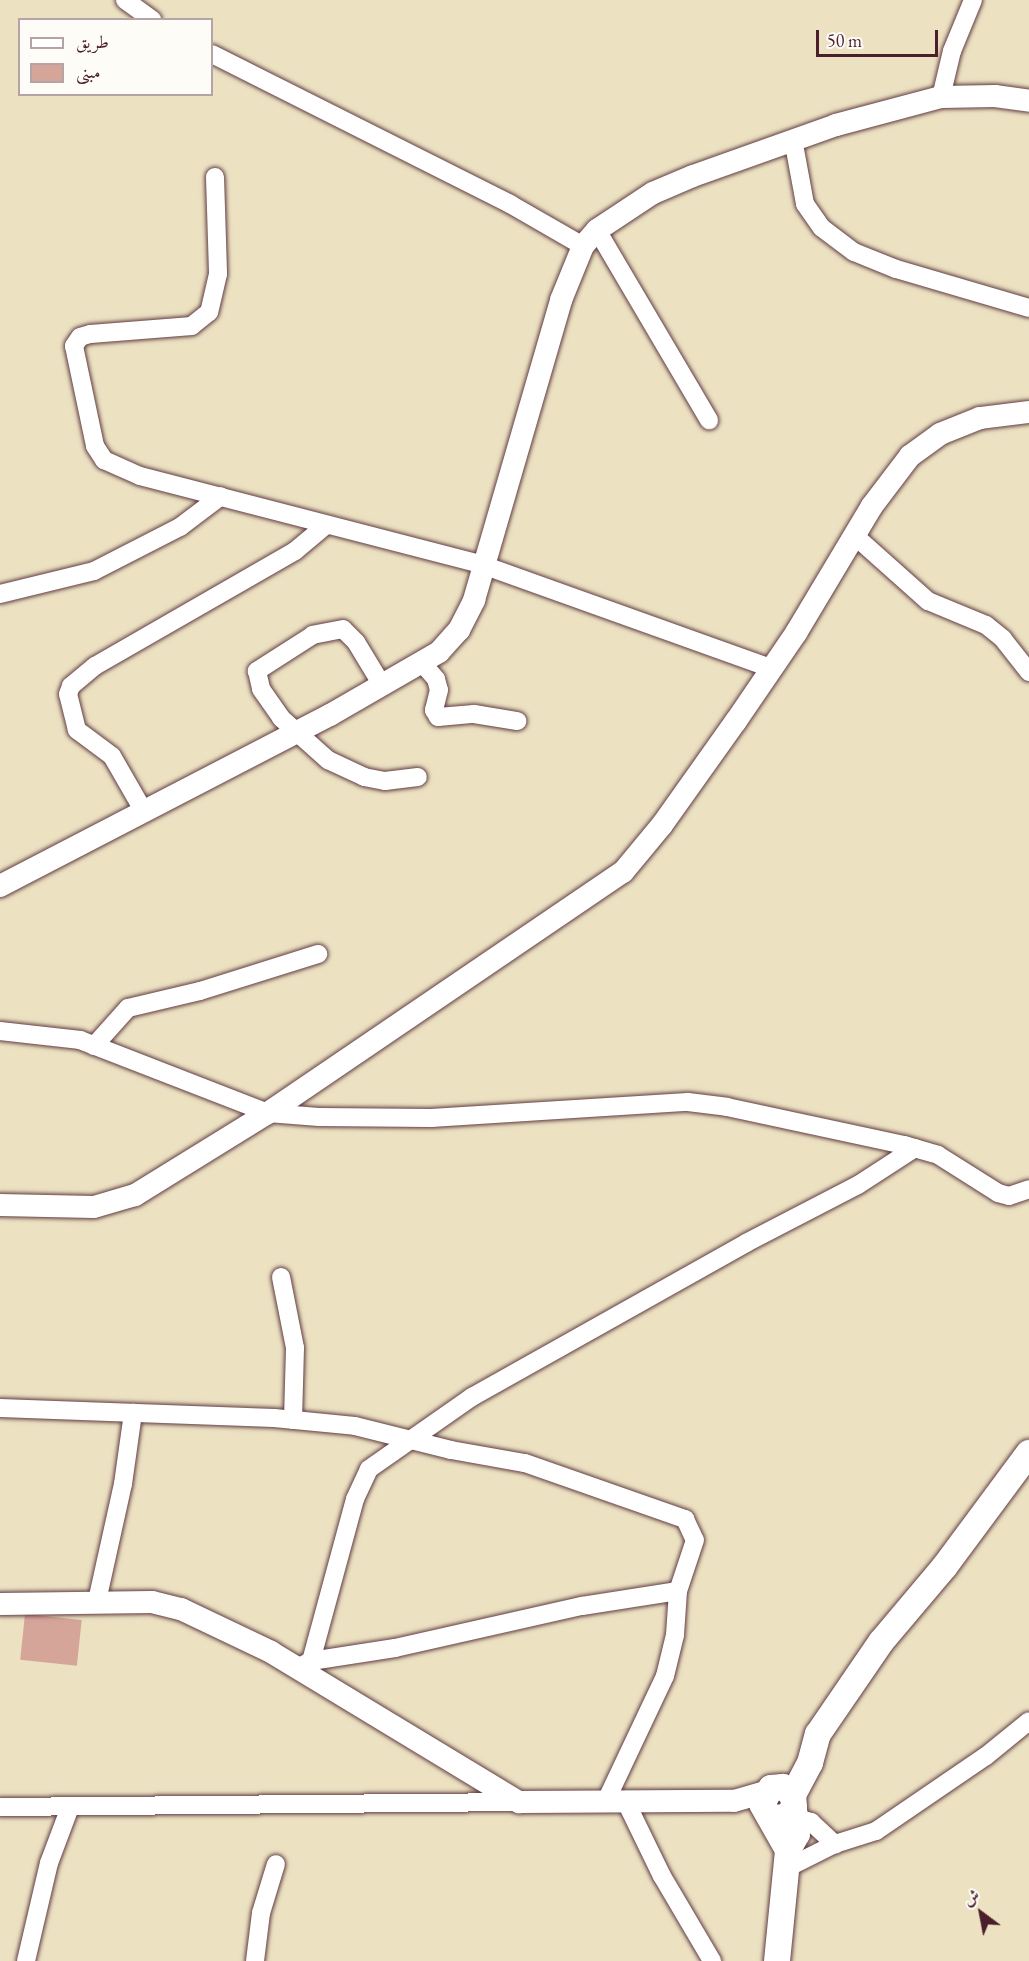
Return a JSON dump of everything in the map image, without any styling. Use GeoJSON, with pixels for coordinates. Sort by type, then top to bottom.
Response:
{"type":"FeatureCollection","features":[{"type":"Feature","properties":{"kind":"main road"},"geometry":{"type":"LineString","coordinates":[[777,1961],[788,1859],[781,1804],[810,1763],[818,1734],[881,1642],[945,1566],[1029,1453]]}},
{"type":"Feature","properties":{"kind":"street"},"geometry":{"type":"LineString","coordinates":[[125,0],[150,18]]}},
{"type":"Feature","properties":{"kind":"street"},"geometry":{"type":"LineString","coordinates":[[941,97],[952,51],[973,0]]}},
{"type":"Feature","properties":{"kind":"street"},"geometry":{"type":"LineString","coordinates":[[213,55],[510,204],[590,238],[709,420]]}},
{"type":"Feature","properties":{"kind":"street"},"geometry":{"type":"LineString","coordinates":[[0,886],[143,810],[294,734],[423,664],[459,630],[474,600],[561,300],[590,238],[653,193],[793,139],[941,97],[1029,100]]}},
{"type":"Feature","properties":{"kind":"street"},"geometry":{"type":"LineString","coordinates":[[793,139],[805,204],[822,228],[854,252],[896,269],[1029,308]]}},
{"type":"Feature","properties":{"kind":"street"},"geometry":{"type":"LineString","coordinates":[[215,177],[218,274],[209,312],[192,326],[90,334],[80,337],[74,346],[95,446],[104,460],[140,476],[294,514],[324,527],[483,565],[771,668]]}},
{"type":"Feature","properties":{"kind":"street"},"geometry":{"type":"LineString","coordinates":[[0,1205],[94,1207],[135,1195],[268,1113],[623,872],[662,825],[771,668],[872,506],[910,456],[940,434],[980,418],[1029,412]]}},
{"type":"Feature","properties":{"kind":"street"},"geometry":{"type":"LineString","coordinates":[[0,594],[94,572],[180,527],[221,496]]}},
{"type":"Feature","properties":{"kind":"street"},"geometry":{"type":"LineString","coordinates":[[143,810],[112,756],[77,729],[68,694],[71,686],[95,666],[295,550],[324,527]]}},
{"type":"Feature","properties":{"kind":"street"},"geometry":{"type":"LineString","coordinates":[[855,536],[928,601],[986,625],[1003,639],[1029,672]]}},
{"type":"Feature","properties":{"kind":"street"},"geometry":{"type":"LineString","coordinates":[[382,685],[346,631],[333,629],[313,635],[257,671],[261,689],[294,734],[328,760],[364,777],[385,781],[418,777]]}},
{"type":"Feature","properties":{"kind":"street"},"geometry":{"type":"LineString","coordinates":[[423,664],[436,680],[439,690],[434,710],[438,717],[474,714],[517,721]]}},
{"type":"Feature","properties":{"kind":"street"},"geometry":{"type":"LineString","coordinates":[[94,1046],[128,1008],[200,991],[318,954]]}},
{"type":"Feature","properties":{"kind":"street"},"geometry":{"type":"LineString","coordinates":[[0,1030],[54,1034],[94,1046],[268,1113],[320,1117],[431,1118],[688,1102],[822,1126],[938,1155],[998,1193],[1009,1196],[1029,1189]]}},
{"type":"Feature","properties":{"kind":"street"},"geometry":{"type":"LineString","coordinates":[[304,1664],[361,1483],[369,1469],[408,1439],[472,1397],[756,1237],[858,1185],[915,1149]]}},
{"type":"Feature","properties":{"kind":"street"},"geometry":{"type":"LineString","coordinates":[[281,1277],[295,1348],[293,1420]]}},
{"type":"Feature","properties":{"kind":"street"},"geometry":{"type":"LineString","coordinates":[[0,1408],[293,1420],[355,1426],[525,1463],[685,1519],[695,1540],[678,1591],[675,1635],[665,1676],[615,1802]]}},
{"type":"Feature","properties":{"kind":"street"},"geometry":{"type":"LineString","coordinates":[[97,1601],[123,1484],[133,1413]]}},
{"type":"Feature","properties":{"kind":"street"},"geometry":{"type":"LineString","coordinates":[[304,1664],[395,1648],[582,1606],[678,1591]]}},
{"type":"Feature","properties":{"kind":"street"},"geometry":{"type":"LineString","coordinates":[[0,1604],[152,1602],[181,1609],[304,1664],[519,1802]]}},
{"type":"Feature","properties":{"kind":"street"},"geometry":{"type":"LineString","coordinates":[[788,1859],[876,1831],[986,1756],[1029,1720]]}},
{"type":"Feature","properties":{"kind":"street"},"geometry":{"type":"LineString","coordinates":[[0,1807],[734,1801],[781,1804],[811,1822],[835,1844]]}},
{"type":"Feature","properties":{"kind":"street"},"geometry":{"type":"LineString","coordinates":[[615,1802],[712,1961]]}},
{"type":"Feature","properties":{"kind":"street"},"geometry":{"type":"LineString","coordinates":[[26,1961],[43,1883],[70,1807]]}},
{"type":"Feature","properties":{"kind":"street"},"geometry":{"type":"LineString","coordinates":[[255,1961],[261,1913],[276,1864]]}},
{"type":"Feature","properties":{"kind":"building"},"geometry":{"type":"Polygon","coordinates":[[[25,1614],[82,1620],[77,1666],[20,1660],[25,1614]]]}}]}
